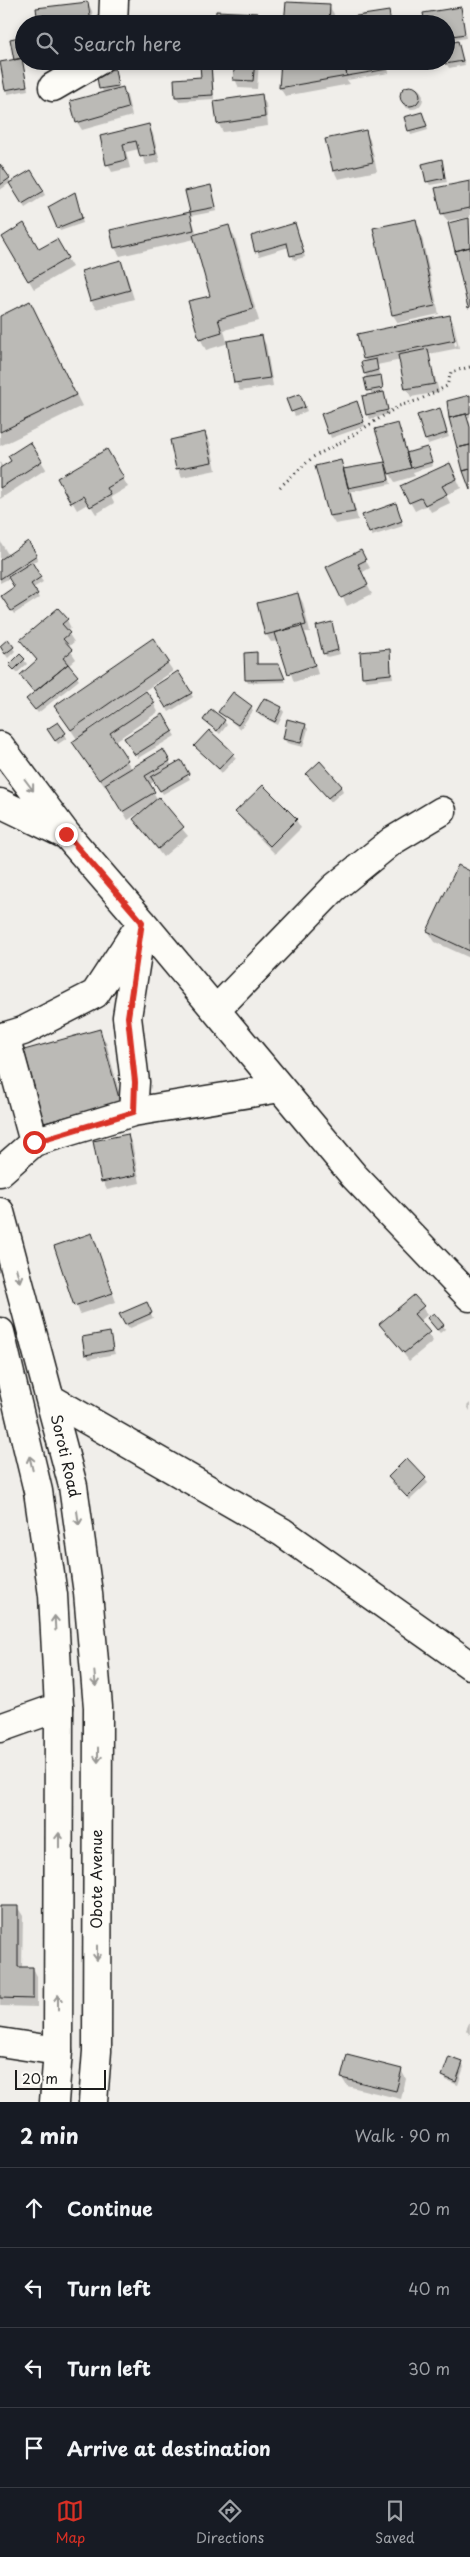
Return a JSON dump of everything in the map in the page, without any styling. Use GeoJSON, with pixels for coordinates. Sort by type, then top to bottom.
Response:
{"type":"FeatureCollection","features":[{"type":"Feature","properties":{"kind":"main road"},"geometry":{"type":"LineString","coordinates":[[113,15],[114,0]]}},
{"type":"Feature","properties":{"kind":"main road"},"geometry":{"type":"LineString","coordinates":[[53,87],[82,70]]}},
{"type":"Feature","properties":{"kind":"main road"},"geometry":{"type":"LineString","coordinates":[[0,746],[66,834],[354,1176],[470,1297]]}},
{"type":"Feature","properties":{"kind":"main road"},"geometry":{"type":"LineString","coordinates":[[0,803],[66,834]]}},
{"type":"Feature","properties":{"kind":"main road"},"geometry":{"type":"LineString","coordinates":[[216,1010],[334,888],[392,841],[442,811]]}},
{"type":"Feature","properties":{"kind":"main road"},"geometry":{"type":"LineString","coordinates":[[34,1142],[3,1037],[23,1031],[96,994],[142,922]]}},
{"type":"Feature","properties":{"kind":"main road"},"geometry":{"type":"LineString","coordinates":[[134,1112],[135,1082],[128,1017],[142,922]]}},
{"type":"Feature","properties":{"kind":"main road"},"geometry":{"type":"LineString","coordinates":[[0,1172],[34,1142],[134,1112],[280,1088]]}},
{"type":"Feature","properties":{"kind":"main road","name":"Soroti Road"},"geometry":{"type":"LineString","coordinates":[[0,1212],[73,1486],[88,1592],[98,1706]]}},
{"type":"Feature","properties":{"kind":"main road"},"geometry":{"type":"LineString","coordinates":[[0,1332],[38,1490],[53,1595],[59,1707],[58,2051],[54,2102]]}},
{"type":"Feature","properties":{"kind":"main road"},"geometry":{"type":"LineString","coordinates":[[51,1399],[282,1532],[470,1665]]}},
{"type":"Feature","properties":{"kind":"main road","name":"Obote Avenue"},"geometry":{"type":"LineString","coordinates":[[93,2102],[97,2051],[98,1706]]}},
{"type":"Feature","properties":{"kind":"main road"},"geometry":{"type":"LineString","coordinates":[[0,1728],[59,1707]]}},
{"type":"Feature","properties":{"kind":"main road"},"geometry":{"type":"LineString","coordinates":[[0,2042],[58,2051]]}},
{"type":"Feature","properties":{"kind":"path"},"geometry":{"type":"LineString","coordinates":[[280,487],[313,457],[345,440],[399,406],[419,400],[447,386],[451,372],[470,368]]}},
{"type":"Feature","properties":{"kind":"building"},"geometry":{"type":"Polygon","coordinates":[[[88,2],[90,15],[37,15],[36,8],[88,2]]]}},
{"type":"Feature","properties":{"kind":"building"},"geometry":{"type":"Polygon","coordinates":[[[286,2],[330,4],[329,15],[285,15],[286,2]]]}},
{"type":"Feature","properties":{"kind":"building"},"geometry":{"type":"Polygon","coordinates":[[[461,7],[465,34],[455,36],[455,15],[423,15],[423,13],[461,7]]]}},
{"type":"Feature","properties":{"kind":"building"},"geometry":{"type":"Polygon","coordinates":[[[216,11],[258,13],[258,15],[216,15],[216,11]]]}},
{"type":"Feature","properties":{"kind":"building"},"geometry":{"type":"Polygon","coordinates":[[[389,11],[390,15],[363,15],[389,11]]]}},
{"type":"Feature","properties":{"kind":"building"},"geometry":{"type":"Polygon","coordinates":[[[15,38],[15,60],[14,60],[10,39],[15,38]]]}},
{"type":"Feature","properties":{"kind":"building"},"geometry":{"type":"Polygon","coordinates":[[[458,41],[463,61],[455,62],[455,42],[458,41]]]}},
{"type":"Feature","properties":{"kind":"building"},"geometry":{"type":"Polygon","coordinates":[[[15,59],[15,70],[24,70],[27,86],[5,90],[0,62],[15,59]]]}},
{"type":"Feature","properties":{"kind":"building"},"geometry":{"type":"Polygon","coordinates":[[[115,70],[118,86],[99,89],[96,72],[115,70]]]}},
{"type":"Feature","properties":{"kind":"building"},"geometry":{"type":"Polygon","coordinates":[[[200,70],[211,70],[213,95],[175,97],[174,79],[201,77],[200,70]]]}},
{"type":"Feature","properties":{"kind":"building"},"geometry":{"type":"Polygon","coordinates":[[[234,70],[254,70],[253,81],[233,80],[234,70]]]}},
{"type":"Feature","properties":{"kind":"building"},"geometry":{"type":"Polygon","coordinates":[[[280,70],[346,70],[347,76],[279,88],[280,70]]]}},
{"type":"Feature","properties":{"kind":"building"},"geometry":{"type":"Polygon","coordinates":[[[346,70],[382,70],[347,76],[346,70]]]}},
{"type":"Feature","properties":{"kind":"building"},"geometry":{"type":"Polygon","coordinates":[[[410,86],[417,89],[420,96],[417,103],[410,106],[403,103],[400,96],[403,89],[410,86]]]}},
{"type":"Feature","properties":{"kind":"building"},"geometry":{"type":"Polygon","coordinates":[[[123,87],[128,108],[76,123],[70,101],[123,87]]]}},
{"type":"Feature","properties":{"kind":"building"},"geometry":{"type":"Polygon","coordinates":[[[262,94],[265,117],[217,124],[214,101],[262,94]]]}},
{"type":"Feature","properties":{"kind":"building"},"geometry":{"type":"Polygon","coordinates":[[[422,112],[427,126],[408,131],[404,117],[422,112]]]}},
{"type":"Feature","properties":{"kind":"building"},"geometry":{"type":"Polygon","coordinates":[[[149,124],[156,154],[140,157],[136,141],[123,144],[126,160],[106,165],[100,136],[149,124]]]}},
{"type":"Feature","properties":{"kind":"building"},"geometry":{"type":"Polygon","coordinates":[[[366,130],[373,162],[333,171],[325,139],[366,130]]]}},
{"type":"Feature","properties":{"kind":"building"},"geometry":{"type":"Polygon","coordinates":[[[442,159],[445,178],[426,182],[422,164],[442,159]]]}},
{"type":"Feature","properties":{"kind":"building"},"geometry":{"type":"Polygon","coordinates":[[[0,164],[10,178],[0,185],[0,164]]]}},
{"type":"Feature","properties":{"kind":"building"},"geometry":{"type":"Polygon","coordinates":[[[31,170],[44,191],[22,204],[9,183],[31,170]]]}},
{"type":"Feature","properties":{"kind":"building"},"geometry":{"type":"Polygon","coordinates":[[[470,181],[470,208],[441,214],[435,188],[470,181]]]}},
{"type":"Feature","properties":{"kind":"building"},"geometry":{"type":"Polygon","coordinates":[[[211,185],[216,207],[190,212],[185,191],[211,185]]]}},
{"type":"Feature","properties":{"kind":"building"},"geometry":{"type":"Polygon","coordinates":[[[75,192],[82,218],[57,228],[48,207],[75,192]]]}},
{"type":"Feature","properties":{"kind":"building"},"geometry":{"type":"Polygon","coordinates":[[[190,212],[194,230],[114,248],[110,230],[190,212]]]}},
{"type":"Feature","properties":{"kind":"building"},"geometry":{"type":"Polygon","coordinates":[[[469,218],[470,247],[455,251],[448,223],[469,218]]]}},
{"type":"Feature","properties":{"kind":"building"},"geometry":{"type":"Polygon","coordinates":[[[416,219],[435,306],[392,315],[373,228],[416,219]]]}},
{"type":"Feature","properties":{"kind":"building"},"geometry":{"type":"Polygon","coordinates":[[[24,223],[39,249],[57,239],[68,258],[28,281],[2,237],[24,223]]]}},
{"type":"Feature","properties":{"kind":"building"},"geometry":{"type":"Polygon","coordinates":[[[295,223],[304,253],[290,256],[287,243],[255,252],[251,236],[295,223]]]}},
{"type":"Feature","properties":{"kind":"building"},"geometry":{"type":"Polygon","coordinates":[[[229,225],[253,309],[218,319],[222,332],[199,339],[188,301],[210,296],[193,235],[229,225]]]}},
{"type":"Feature","properties":{"kind":"building"},"geometry":{"type":"Polygon","coordinates":[[[470,247],[470,307],[468,308],[455,251],[470,247]]]}},
{"type":"Feature","properties":{"kind":"building"},"geometry":{"type":"Polygon","coordinates":[[[121,260],[130,290],[90,301],[81,271],[121,260]]]}},
{"type":"Feature","properties":{"kind":"building"},"geometry":{"type":"Polygon","coordinates":[[[30,301],[76,395],[0,432],[0,316],[30,301]]]}},
{"type":"Feature","properties":{"kind":"building"},"geometry":{"type":"Polygon","coordinates":[[[450,315],[455,340],[363,359],[357,334],[450,315]]]}},
{"type":"Feature","properties":{"kind":"building"},"geometry":{"type":"Polygon","coordinates":[[[262,335],[270,378],[234,383],[227,341],[262,335]]]}},
{"type":"Feature","properties":{"kind":"building"},"geometry":{"type":"Polygon","coordinates":[[[428,349],[435,384],[405,389],[398,355],[428,349]]]}},
{"type":"Feature","properties":{"kind":"building"},"geometry":{"type":"Polygon","coordinates":[[[376,359],[378,370],[364,374],[361,362],[376,359]]]}},
{"type":"Feature","properties":{"kind":"building"},"geometry":{"type":"Polygon","coordinates":[[[381,375],[383,388],[367,391],[364,378],[381,375]]]}},
{"type":"Feature","properties":{"kind":"building"},"geometry":{"type":"Polygon","coordinates":[[[384,392],[388,410],[366,415],[362,396],[384,392]]]}},
{"type":"Feature","properties":{"kind":"building"},"geometry":{"type":"Polygon","coordinates":[[[300,394],[305,407],[291,412],[286,399],[300,394]]]}},
{"type":"Feature","properties":{"kind":"building"},"geometry":{"type":"Polygon","coordinates":[[[470,395],[470,413],[449,418],[447,401],[470,395]]]}},
{"type":"Feature","properties":{"kind":"building"},"geometry":{"type":"Polygon","coordinates":[[[357,401],[364,422],[328,434],[321,414],[357,401]]]}},
{"type":"Feature","properties":{"kind":"building"},"geometry":{"type":"Polygon","coordinates":[[[440,408],[447,433],[425,440],[417,415],[440,408]]]}},
{"type":"Feature","properties":{"kind":"building"},"geometry":{"type":"Polygon","coordinates":[[[466,414],[470,427],[470,445],[457,448],[449,418],[466,414]]]}},
{"type":"Feature","properties":{"kind":"building"},"geometry":{"type":"Polygon","coordinates":[[[398,423],[411,468],[389,474],[375,429],[398,423]]]}},
{"type":"Feature","properties":{"kind":"building"},"geometry":{"type":"Polygon","coordinates":[[[205,432],[212,462],[176,469],[170,440],[205,432]]]}},
{"type":"Feature","properties":{"kind":"building"},"geometry":{"type":"Polygon","coordinates":[[[30,442],[42,461],[0,488],[0,468],[11,461],[8,456],[30,442]]]}},
{"type":"Feature","properties":{"kind":"building"},"geometry":{"type":"Polygon","coordinates":[[[470,445],[470,469],[463,471],[457,448],[470,445]]]}},
{"type":"Feature","properties":{"kind":"building"},"geometry":{"type":"Polygon","coordinates":[[[427,447],[432,462],[411,468],[406,453],[427,447]]]}},
{"type":"Feature","properties":{"kind":"building"},"geometry":{"type":"Polygon","coordinates":[[[107,449],[124,478],[107,488],[111,495],[90,507],[83,496],[71,503],[57,478],[107,449]]]}},
{"type":"Feature","properties":{"kind":"building"},"geometry":{"type":"Polygon","coordinates":[[[341,460],[355,512],[329,516],[315,466],[341,460]]]}},
{"type":"Feature","properties":{"kind":"building"},"geometry":{"type":"Polygon","coordinates":[[[385,462],[389,480],[348,488],[343,469],[385,462]]]}},
{"type":"Feature","properties":{"kind":"building"},"geometry":{"type":"Polygon","coordinates":[[[450,463],[457,479],[442,486],[447,494],[425,505],[421,498],[409,503],[400,486],[450,463]]]}},
{"type":"Feature","properties":{"kind":"building"},"geometry":{"type":"Polygon","coordinates":[[[470,469],[470,490],[463,471],[470,469]]]}},
{"type":"Feature","properties":{"kind":"building"},"geometry":{"type":"Polygon","coordinates":[[[396,503],[402,521],[369,533],[362,515],[396,503]]]}},
{"type":"Feature","properties":{"kind":"building"},"geometry":{"type":"Polygon","coordinates":[[[28,541],[37,555],[0,579],[0,560],[28,541]]]}},
{"type":"Feature","properties":{"kind":"building"},"geometry":{"type":"Polygon","coordinates":[[[361,550],[366,560],[358,564],[368,585],[341,598],[326,567],[361,550]]]}},
{"type":"Feature","properties":{"kind":"building"},"geometry":{"type":"Polygon","coordinates":[[[32,562],[41,577],[31,584],[38,594],[11,611],[1,596],[14,587],[8,577],[32,562]]]}},
{"type":"Feature","properties":{"kind":"building"},"geometry":{"type":"Polygon","coordinates":[[[298,593],[306,625],[265,635],[257,603],[298,593]]]}},
{"type":"Feature","properties":{"kind":"building"},"geometry":{"type":"Polygon","coordinates":[[[58,608],[68,619],[62,624],[70,633],[63,639],[73,650],[63,658],[68,664],[34,692],[20,675],[37,660],[20,640],[58,608]]]}},
{"type":"Feature","properties":{"kind":"building"},"geometry":{"type":"Polygon","coordinates":[[[332,622],[338,650],[323,654],[316,626],[332,622]]]}},
{"type":"Feature","properties":{"kind":"building"},"geometry":{"type":"Polygon","coordinates":[[[301,624],[315,665],[288,674],[275,633],[301,624]]]}},
{"type":"Feature","properties":{"kind":"building"},"geometry":{"type":"Polygon","coordinates":[[[153,638],[169,662],[71,730],[54,706],[153,638]]]}},
{"type":"Feature","properties":{"kind":"building"},"geometry":{"type":"Polygon","coordinates":[[[8,639],[14,647],[5,654],[0,646],[8,639]]]}},
{"type":"Feature","properties":{"kind":"building"},"geometry":{"type":"Polygon","coordinates":[[[390,649],[391,674],[362,677],[360,652],[390,649]]]}},
{"type":"Feature","properties":{"kind":"building"},"geometry":{"type":"Polygon","coordinates":[[[257,652],[257,664],[279,664],[285,679],[245,680],[244,653],[257,652]]]}},
{"type":"Feature","properties":{"kind":"building"},"geometry":{"type":"Polygon","coordinates":[[[20,654],[25,659],[14,670],[9,665],[20,654]]]}},
{"type":"Feature","properties":{"kind":"building"},"geometry":{"type":"Polygon","coordinates":[[[68,664],[78,676],[35,710],[26,699],[68,664]]]}},
{"type":"Feature","properties":{"kind":"building"},"geometry":{"type":"Polygon","coordinates":[[[178,671],[192,693],[166,708],[153,687],[178,671]]]}},
{"type":"Feature","properties":{"kind":"building"},"geometry":{"type":"Polygon","coordinates":[[[146,691],[155,703],[110,733],[128,760],[99,780],[72,742],[146,691]]]}},
{"type":"Feature","properties":{"kind":"building"},"geometry":{"type":"Polygon","coordinates":[[[233,692],[252,706],[238,725],[218,712],[233,692]]]}},
{"type":"Feature","properties":{"kind":"building"},"geometry":{"type":"Polygon","coordinates":[[[264,698],[282,707],[275,722],[256,712],[264,698]]]}},
{"type":"Feature","properties":{"kind":"building"},"geometry":{"type":"Polygon","coordinates":[[[211,709],[225,720],[217,731],[203,720],[211,709]]]}},
{"type":"Feature","properties":{"kind":"building"},"geometry":{"type":"Polygon","coordinates":[[[163,714],[173,731],[135,755],[124,738],[163,714]]]}},
{"type":"Feature","properties":{"kind":"building"},"geometry":{"type":"Polygon","coordinates":[[[287,719],[306,724],[301,743],[283,739],[287,719]]]}},
{"type":"Feature","properties":{"kind":"building"},"geometry":{"type":"Polygon","coordinates":[[[58,722],[66,733],[55,741],[47,729],[58,722]]]}},
{"type":"Feature","properties":{"kind":"building"},"geometry":{"type":"Polygon","coordinates":[[[209,730],[234,753],[219,769],[194,746],[209,730]]]}},
{"type":"Feature","properties":{"kind":"building"},"geometry":{"type":"Polygon","coordinates":[[[163,749],[170,761],[145,776],[155,792],[122,812],[105,784],[163,749]]]}},
{"type":"Feature","properties":{"kind":"building"},"geometry":{"type":"Polygon","coordinates":[[[181,760],[189,774],[160,791],[151,777],[181,760]]]}},
{"type":"Feature","properties":{"kind":"building"},"geometry":{"type":"Polygon","coordinates":[[[320,761],[342,786],[328,798],[306,774],[320,761]]]}},
{"type":"Feature","properties":{"kind":"building"},"geometry":{"type":"Polygon","coordinates":[[[263,785],[297,819],[270,846],[235,812],[263,785]]]}},
{"type":"Feature","properties":{"kind":"building"},"geometry":{"type":"Polygon","coordinates":[[[159,797],[184,827],[158,849],[133,819],[159,797]]]}},
{"type":"Feature","properties":{"kind":"building"},"geometry":{"type":"Polygon","coordinates":[[[458,865],[470,871],[470,951],[427,931],[458,865]]]}},
{"type":"Feature","properties":{"kind":"building"},"geometry":{"type":"Polygon","coordinates":[[[100,1029],[120,1102],[44,1123],[24,1050],[100,1029]]]}},
{"type":"Feature","properties":{"kind":"building"},"geometry":{"type":"Polygon","coordinates":[[[128,1134],[136,1175],[101,1182],[93,1141],[128,1134]]]}},
{"type":"Feature","properties":{"kind":"building"},"geometry":{"type":"Polygon","coordinates":[[[92,1233],[113,1293],[74,1306],[54,1246],[92,1233]]]}},
{"type":"Feature","properties":{"kind":"building"},"geometry":{"type":"Polygon","coordinates":[[[414,1295],[424,1306],[414,1314],[430,1332],[404,1353],[379,1324],[414,1295]]]}},
{"type":"Feature","properties":{"kind":"building"},"geometry":{"type":"Polygon","coordinates":[[[147,1302],[152,1313],[125,1325],[119,1314],[147,1302]]]}},
{"type":"Feature","properties":{"kind":"building"},"geometry":{"type":"Polygon","coordinates":[[[434,1313],[444,1325],[437,1330],[427,1318],[434,1313]]]}},
{"type":"Feature","properties":{"kind":"building"},"geometry":{"type":"Polygon","coordinates":[[[110,1332],[113,1350],[85,1355],[82,1337],[110,1332]]]}},
{"type":"Feature","properties":{"kind":"building"},"geometry":{"type":"Polygon","coordinates":[[[407,1458],[426,1478],[407,1497],[388,1477],[407,1458]]]}},
{"type":"Feature","properties":{"kind":"building"},"geometry":{"type":"Polygon","coordinates":[[[0,1906],[18,1906],[18,1967],[33,1967],[33,1999],[0,1998],[0,1906]]]}},
{"type":"Feature","properties":{"kind":"building"},"geometry":{"type":"Polygon","coordinates":[[[347,2055],[402,2069],[396,2091],[341,2078],[347,2055]]]}},
{"type":"Feature","properties":{"kind":"building"},"geometry":{"type":"Polygon","coordinates":[[[449,2057],[463,2062],[456,2082],[442,2076],[449,2057]]]}},
{"type":"Feature","properties":{"kind":"route"},"geometry":{"type":"LineString","coordinates":[[34,1142],[134,1112],[135,1082],[128,1017],[142,922],[66,834]]}}]}
